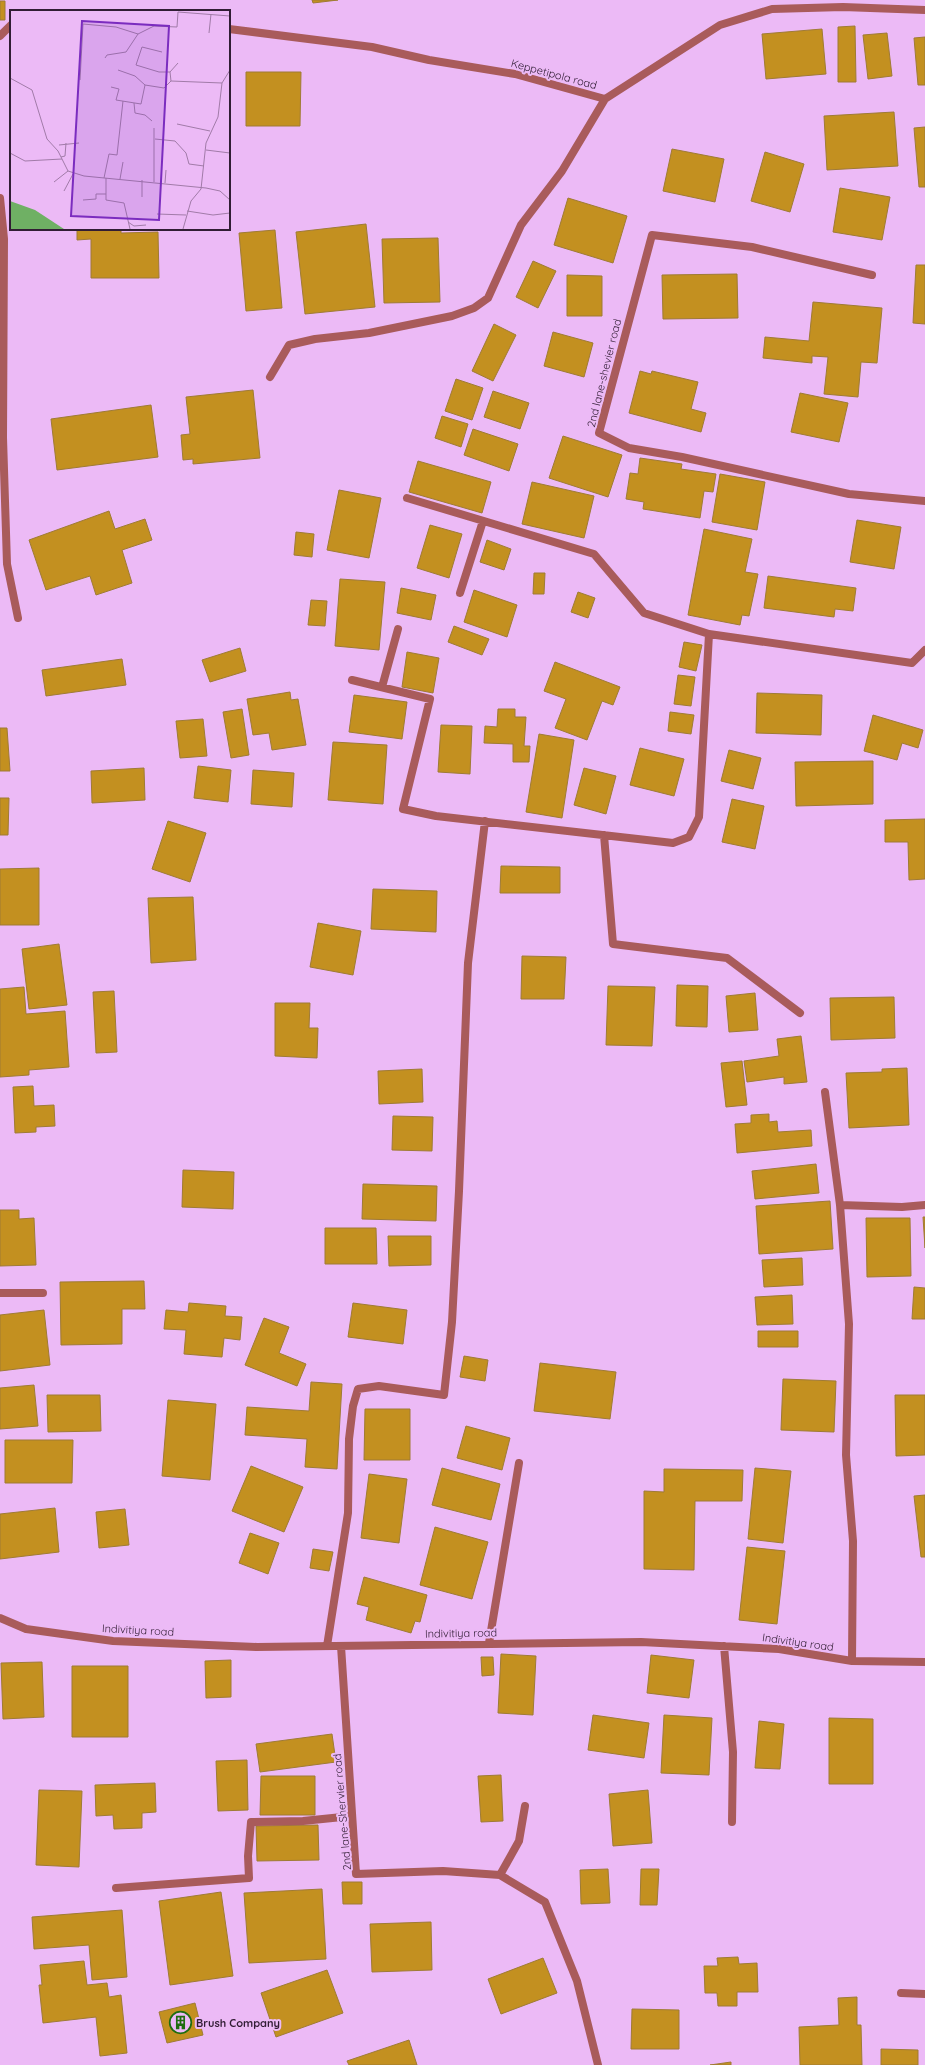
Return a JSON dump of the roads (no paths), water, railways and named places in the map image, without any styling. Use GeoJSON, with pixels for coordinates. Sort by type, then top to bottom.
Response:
{"type":"FeatureCollection","features":[{"type":"Feature","properties":{"kind":"street","name":"Keppetipola road"},"geometry":{"type":"LineString","coordinates":[[230,30],[372,47],[430,60],[515,74],[605,99],[720,25],[772,9],[843,7],[925,10]]}},
{"type":"Feature","properties":{"kind":"street"},"geometry":{"type":"LineString","coordinates":[[0,36],[10,27]]}},
{"type":"Feature","properties":{"kind":"street"},"geometry":{"type":"LineString","coordinates":[[270,377],[289,345],[315,339],[368,333],[452,316],[474,308],[488,298],[521,225],[562,171],[605,99]]}},
{"type":"Feature","properties":{"kind":"street"},"geometry":{"type":"LineString","coordinates":[[0,198],[4,239],[3,438],[7,564],[18,618]]}},
{"type":"Feature","properties":{"kind":"street","name":"2nd lane-shevier road"},"geometry":{"type":"LineString","coordinates":[[872,275],[752,247],[652,235],[599,433],[629,448],[682,457],[849,494],[925,501]]}},
{"type":"Feature","properties":{"kind":"street"},"geometry":{"type":"LineString","coordinates":[[406,498],[594,554],[644,613],[709,634],[912,663],[925,650]]}},
{"type":"Feature","properties":{"kind":"street"},"geometry":{"type":"LineString","coordinates":[[460,593],[483,521]]}},
{"type":"Feature","properties":{"kind":"street"},"geometry":{"type":"LineString","coordinates":[[382,687],[398,629]]}},
{"type":"Feature","properties":{"kind":"street"},"geometry":{"type":"LineString","coordinates":[[352,680],[430,699],[403,809],[436,816],[673,843],[689,837],[699,817],[709,634]]}},
{"type":"Feature","properties":{"kind":"street"},"geometry":{"type":"LineString","coordinates":[[327,1646],[348,1513],[349,1439],[353,1406],[358,1389],[379,1386],[444,1395],[454,1299],[468,963],[485,821]]}},
{"type":"Feature","properties":{"kind":"street"},"geometry":{"type":"LineString","coordinates":[[604,835],[613,944],[727,958],[800,1013]]}},
{"type":"Feature","properties":{"kind":"street"},"geometry":{"type":"LineString","coordinates":[[825,1092],[840,1205],[849,1324],[846,1455],[853,1541],[852,1661]]}},
{"type":"Feature","properties":{"kind":"street"},"geometry":{"type":"LineString","coordinates":[[840,1205],[902,1207],[925,1205]]}},
{"type":"Feature","properties":{"kind":"street"},"geometry":{"type":"LineString","coordinates":[[0,1293],[43,1293]]}},
{"type":"Feature","properties":{"kind":"street"},"geometry":{"type":"LineString","coordinates":[[489,1643],[518,1464]]}},
{"type":"Feature","properties":{"kind":"street","name":"Indivitiya road"},"geometry":{"type":"LineString","coordinates":[[0,1618],[26,1629],[113,1641],[257,1647],[641,1642],[779,1649],[852,1661],[925,1662]]}},
{"type":"Feature","properties":{"kind":"street","name":"2nd lane-Shervier road"},"geometry":{"type":"LineString","coordinates":[[341,1646],[356,1874],[443,1871],[500,1875],[545,1902],[577,1981],[595,2064]]}},
{"type":"Feature","properties":{"kind":"street"},"geometry":{"type":"LineString","coordinates":[[724,1646],[733,1752],[732,1822]]}},
{"type":"Feature","properties":{"kind":"street"},"geometry":{"type":"LineString","coordinates":[[500,1875],[519,1841],[525,1806]]}},
{"type":"Feature","properties":{"kind":"street"},"geometry":{"type":"LineString","coordinates":[[116,1888],[249,1878],[248,1856],[251,1822],[303,1821],[352,1816]]}},
{"type":"Feature","properties":{"kind":"street"},"geometry":{"type":"LineString","coordinates":[[901,1993],[925,1994]]}},
{"type":"Feature","properties":{"kind":"place","name":"Brush Company"},"geometry":{"type":"Point","coordinates":[181,2023]}}]}
